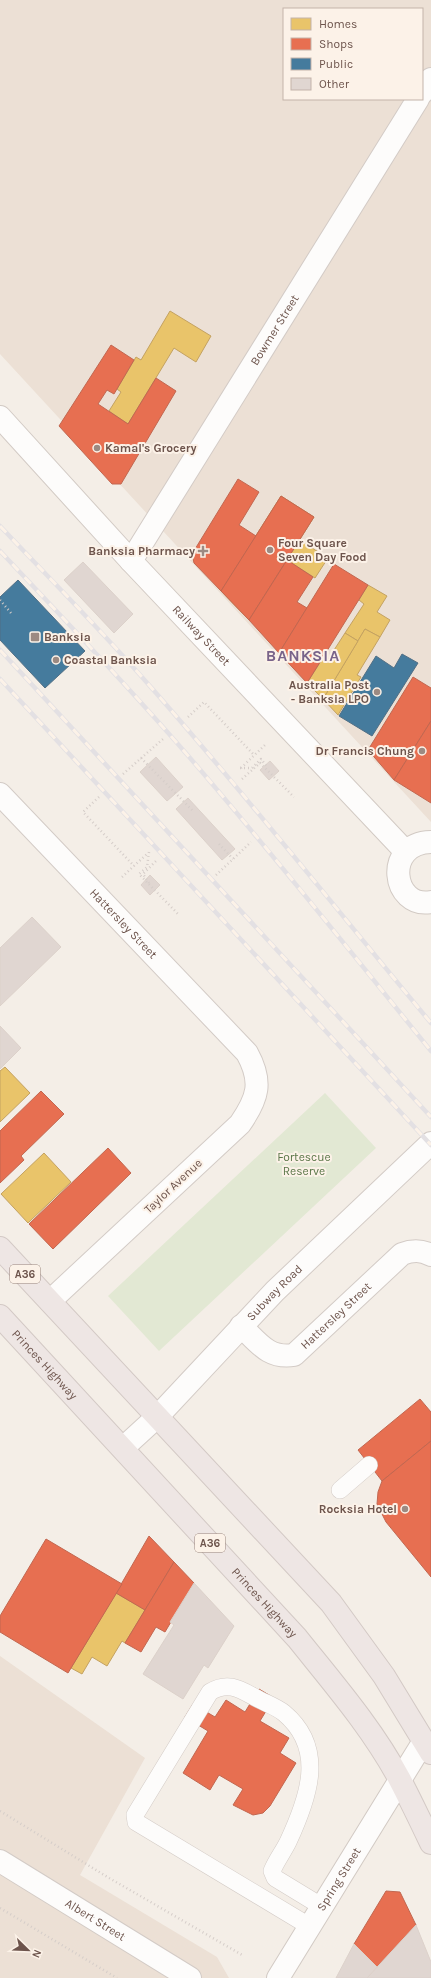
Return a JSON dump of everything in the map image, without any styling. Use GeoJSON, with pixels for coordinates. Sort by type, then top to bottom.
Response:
{"type":"FeatureCollection","features":[{"type":"Feature","properties":{"kind":"highway","name":"A36"},"geometry":{"type":"LineString","coordinates":[[0,1248],[331,1603],[384,1676],[428,1747]]}},
{"type":"Feature","properties":{"kind":"highway","name":"Princes Highway"},"geometry":{"type":"LineString","coordinates":[[0,1316],[123,1448],[296,1638],[365,1725],[400,1780],[431,1843]]}},
{"type":"Feature","properties":{"kind":"street"},"geometry":{"type":"LineString","coordinates":[[423,91],[431,79]]}},
{"type":"Feature","properties":{"kind":"street","name":"Bowmer Street"},"geometry":{"type":"LineString","coordinates":[[131,561],[417,100]]}},
{"type":"Feature","properties":{"kind":"street","name":"Railway Street"},"geometry":{"type":"LineString","coordinates":[[0,418],[131,561],[405,851]]}},
{"type":"Feature","properties":{"kind":"street","name":"Hattersley Street"},"geometry":{"type":"LineString","coordinates":[[0,794],[247,1053]]}},
{"type":"Feature","properties":{"kind":"street"},"geometry":{"type":"LineString","coordinates":[[431,842],[414,846],[405,851],[400,860],[398,869],[398,879],[402,888],[417,901],[431,902]]}},
{"type":"Feature","properties":{"kind":"street","name":"Taylor Avenue"},"geometry":{"type":"LineString","coordinates":[[50,1301],[240,1124],[252,1106],[257,1087],[255,1068],[247,1053]]}},
{"type":"Feature","properties":{"kind":"street","name":"Subway Road"},"geometry":{"type":"LineString","coordinates":[[123,1448],[158,1416],[275,1290],[431,1143]]}},
{"type":"Feature","properties":{"kind":"street","name":"Hattersley Street"},"geometry":{"type":"LineString","coordinates":[[241,1326],[270,1353],[283,1356],[294,1354],[402,1254],[411,1250],[422,1251],[431,1255]]}},
{"type":"Feature","properties":{"kind":"street","name":"Spring Street"},"geometry":{"type":"LineString","coordinates":[[278,1978],[400,1780],[428,1747]]}},
{"type":"Feature","properties":{"kind":"street","name":"Albert Street"},"geometry":{"type":"LineString","coordinates":[[0,1861],[190,1978]]}},
{"type":"Feature","properties":{"kind":"lane"},"geometry":{"type":"LineString","coordinates":[[340,1490],[369,1465]]}},
{"type":"Feature","properties":{"kind":"lane"},"geometry":{"type":"LineString","coordinates":[[309,1926],[136,1822],[135,1815],[186,1731],[210,1692],[219,1687],[232,1686],[284,1712],[300,1729],[308,1748],[312,1767],[298,1820],[272,1871],[275,1878],[321,1906]]}},
{"type":"Feature","properties":{"kind":"path"},"geometry":{"type":"LineString","coordinates":[[0,600],[11,613]]}},
{"type":"Feature","properties":{"kind":"path"},"geometry":{"type":"LineString","coordinates":[[188,717],[204,702],[254,755]]}},
{"type":"Feature","properties":{"kind":"path"},"geometry":{"type":"LineString","coordinates":[[123,774],[163,739]]}},
{"type":"Feature","properties":{"kind":"path"},"geometry":{"type":"LineString","coordinates":[[266,745],[240,768],[252,768],[261,759],[294,797]]}},
{"type":"Feature","properties":{"kind":"path"},"geometry":{"type":"LineString","coordinates":[[141,758],[193,811]]}},
{"type":"Feature","properties":{"kind":"path"},"geometry":{"type":"LineString","coordinates":[[242,779],[260,763],[269,770]]}},
{"type":"Feature","properties":{"kind":"path"},"geometry":{"type":"LineString","coordinates":[[99,797],[83,812],[134,866]]}},
{"type":"Feature","properties":{"kind":"path"},"geometry":{"type":"LineString","coordinates":[[216,875],[251,842]]}},
{"type":"Feature","properties":{"kind":"path"},"geometry":{"type":"LineString","coordinates":[[219,844],[233,859]]}},
{"type":"Feature","properties":{"kind":"path"},"geometry":{"type":"LineString","coordinates":[[122,877],[148,852],[147,867],[139,874],[178,914]]}},
{"type":"Feature","properties":{"kind":"path"},"geometry":{"type":"LineString","coordinates":[[150,885],[143,874],[158,860]]}},
{"type":"Feature","properties":{"kind":"path"},"geometry":{"type":"LineString","coordinates":[[0,1811],[109,1878],[244,1956]]}},
{"type":"Feature","properties":{"kind":"path"},"geometry":{"type":"LineString","coordinates":[[0,1908],[117,1978]]}},
{"type":"Feature","properties":{"kind":"shaded area"},"geometry":{"type":"Polygon","coordinates":[[[0,0],[431,0],[431,822],[0,354],[0,0]]]}},
{"type":"Feature","properties":{"kind":"shaded area"},"geometry":{"type":"Polygon","coordinates":[[[0,1656],[145,1758],[80,1875],[217,1957],[229,1978],[0,1978],[0,1656]]]}},
{"type":"Feature","properties":{"kind":"green space","name":"Fortescue Reserve"},"geometry":{"type":"Polygon","coordinates":[[[325,1093],[376,1148],[159,1351],[108,1296],[325,1093]]]}},
{"type":"Feature","properties":{"kind":"building: Homes"},"geometry":{"type":"Polygon","coordinates":[[[170,311],[211,336],[196,362],[174,348],[128,424],[109,411],[121,392],[117,389],[136,357],[141,360],[170,311]]]}},
{"type":"Feature","properties":{"kind":"building: Homes","name":"Four Square Seven Day Food"},"geometry":{"type":"Polygon","coordinates":[[[281,496],[314,517],[249,620],[221,591],[281,496]]]}},
{"type":"Feature","properties":{"kind":"building: Homes"},"geometry":{"type":"Polygon","coordinates":[[[299,540],[328,558],[315,578],[287,560],[299,540]]]}},
{"type":"Feature","properties":{"kind":"building: Homes"},"geometry":{"type":"Polygon","coordinates":[[[368,585],[387,596],[377,612],[390,620],[380,637],[365,629],[358,641],[345,633],[364,604],[359,600],[368,585]]]}},
{"type":"Feature","properties":{"kind":"building: Homes"},"geometry":{"type":"Polygon","coordinates":[[[365,629],[380,637],[357,675],[361,677],[338,715],[323,699],[365,629]]]}},
{"type":"Feature","properties":{"kind":"building: Homes"},"geometry":{"type":"Polygon","coordinates":[[[345,633],[358,641],[323,699],[307,683],[323,658],[327,661],[345,633]]]}},
{"type":"Feature","properties":{"kind":"building: Homes"},"geometry":{"type":"Polygon","coordinates":[[[5,1067],[30,1093],[0,1122],[0,1071],[5,1067]]]}},
{"type":"Feature","properties":{"kind":"building: Homes"},"geometry":{"type":"Polygon","coordinates":[[[44,1153],[71,1182],[28,1223],[1,1194],[44,1153]]]}},
{"type":"Feature","properties":{"kind":"building: Homes"},"geometry":{"type":"Polygon","coordinates":[[[116,1593],[145,1610],[125,1643],[122,1641],[107,1666],[92,1657],[82,1674],[71,1668],[116,1593]]]}},
{"type":"Feature","properties":{"kind":"building: Shops"},"geometry":{"type":"Polygon","coordinates":[[[111,345],[134,360],[114,394],[107,390],[98,404],[128,424],[156,378],[176,391],[121,484],[112,484],[59,426],[111,345]]]}},
{"type":"Feature","properties":{"kind":"building: Shops"},"geometry":{"type":"Polygon","coordinates":[[[238,479],[259,492],[239,525],[256,536],[221,591],[194,563],[192,554],[238,479]]]}},
{"type":"Feature","properties":{"kind":"building: Shops","name":"Four Square Seven Day Food"},"geometry":{"type":"Polygon","coordinates":[[[281,496],[314,517],[249,620],[221,591],[281,496]]]}},
{"type":"Feature","properties":{"kind":"building: Shops"},"geometry":{"type":"Polygon","coordinates":[[[287,560],[313,577],[297,602],[307,608],[279,653],[249,620],[287,560]]]}},
{"type":"Feature","properties":{"kind":"building: Shops"},"geometry":{"type":"Polygon","coordinates":[[[334,564],[368,585],[307,683],[279,653],[334,564]]]}},
{"type":"Feature","properties":{"kind":"building: Shops"},"geometry":{"type":"Polygon","coordinates":[[[413,677],[431,688],[431,721],[394,780],[368,750],[413,677]]]}},
{"type":"Feature","properties":{"kind":"building: Shops","name":"Dr Francis Chung"},"geometry":{"type":"Polygon","coordinates":[[[431,721],[431,803],[394,780],[431,721]]]}},
{"type":"Feature","properties":{"kind":"building: Shops"},"geometry":{"type":"Polygon","coordinates":[[[41,1091],[64,1114],[21,1156],[24,1160],[0,1183],[0,1131],[41,1091]]]}},
{"type":"Feature","properties":{"kind":"building: Shops"},"geometry":{"type":"Polygon","coordinates":[[[108,1148],[131,1173],[53,1249],[29,1224],[108,1148]]]}},
{"type":"Feature","properties":{"kind":"building: Shops"},"geometry":{"type":"Polygon","coordinates":[[[420,1399],[431,1412],[431,1441],[382,1481],[358,1450],[420,1399]]]}},
{"type":"Feature","properties":{"kind":"building: Shops","name":"Rocksia Hotel"},"geometry":{"type":"Polygon","coordinates":[[[431,1441],[431,1577],[386,1522],[377,1504],[378,1492],[382,1481],[431,1441]]]}},
{"type":"Feature","properties":{"kind":"building: Shops"},"geometry":{"type":"Polygon","coordinates":[[[149,1536],[174,1562],[145,1610],[116,1593],[149,1536]]]}},
{"type":"Feature","properties":{"kind":"building: Shops"},"geometry":{"type":"Polygon","coordinates":[[[46,1539],[122,1584],[68,1673],[0,1632],[0,1616],[46,1539]]]}},
{"type":"Feature","properties":{"kind":"building: Shops"},"geometry":{"type":"Polygon","coordinates":[[[174,1562],[194,1583],[165,1632],[156,1627],[141,1652],[125,1643],[174,1562]]]}},
{"type":"Feature","properties":{"kind":"building: Shops"},"geometry":{"type":"Polygon","coordinates":[[[259,1689],[274,1698],[260,1721],[289,1738],[280,1753],[296,1763],[270,1806],[263,1813],[253,1815],[233,1805],[243,1789],[219,1775],[210,1790],[183,1773],[208,1731],[185,1717],[193,1704],[215,1717],[226,1700],[245,1712],[259,1689]]]}},
{"type":"Feature","properties":{"kind":"building: Shops"},"geometry":{"type":"Polygon","coordinates":[[[386,1891],[400,1892],[416,1925],[377,1967],[354,1944],[386,1891]]]}},
{"type":"Feature","properties":{"kind":"building: Public"},"geometry":{"type":"Polygon","coordinates":[[[18,580],[85,651],[45,688],[0,640],[0,597],[18,580]]]}},
{"type":"Feature","properties":{"kind":"building: Public","name":"Australia Post - Banksia LPO"},"geometry":{"type":"Polygon","coordinates":[[[402,654],[418,663],[372,736],[339,716],[376,656],[394,668],[402,654]]]}},
{"type":"Feature","properties":{"kind":"building: Other"},"geometry":{"type":"Polygon","coordinates":[[[83,562],[133,614],[114,633],[64,580],[83,562]]]}},
{"type":"Feature","properties":{"kind":"building: Other"},"geometry":{"type":"Polygon","coordinates":[[[156,757],[183,787],[167,801],[140,772],[156,757]]]}},
{"type":"Feature","properties":{"kind":"building: Other"},"geometry":{"type":"Polygon","coordinates":[[[270,761],[279,771],[269,780],[260,770],[270,761]]]}},
{"type":"Feature","properties":{"kind":"building: Other"},"geometry":{"type":"Polygon","coordinates":[[[188,798],[235,849],[222,860],[176,809],[188,798]]]}},
{"type":"Feature","properties":{"kind":"building: Other"},"geometry":{"type":"Polygon","coordinates":[[[150,875],[160,885],[150,895],[141,885],[150,875]]]}},
{"type":"Feature","properties":{"kind":"building: Other"},"geometry":{"type":"Polygon","coordinates":[[[32,917],[61,947],[0,1006],[0,948],[32,917]]]}},
{"type":"Feature","properties":{"kind":"building: Other"},"geometry":{"type":"Polygon","coordinates":[[[0,1026],[21,1048],[0,1069],[0,1026]]]}},
{"type":"Feature","properties":{"kind":"building: Other"},"geometry":{"type":"Polygon","coordinates":[[[194,1583],[234,1626],[208,1668],[204,1665],[183,1699],[143,1674],[174,1625],[170,1622],[194,1583]]]}},
{"type":"Feature","properties":{"kind":"building: Other"},"geometry":{"type":"Polygon","coordinates":[[[416,1925],[431,1962],[431,1978],[367,1978],[416,1925]]]}},
{"type":"Feature","properties":{"kind":"building: Other"},"geometry":{"type":"Polygon","coordinates":[[[354,1944],[377,1967],[367,1978],[336,1978],[354,1944]]]}},
{"type":"Feature","properties":{"kind":"railway"},"geometry":{"type":"LineString","coordinates":[[0,526],[112,644],[185,726],[431,1023]]}},
{"type":"Feature","properties":{"kind":"railway"},"geometry":{"type":"LineString","coordinates":[[0,551],[116,675],[216,788],[431,1051]]}},
{"type":"Feature","properties":{"kind":"railway"},"geometry":{"type":"LineString","coordinates":[[0,650],[431,1117]]}},
{"type":"Feature","properties":{"kind":"railway"},"geometry":{"type":"LineString","coordinates":[[0,679],[431,1145]]}},
{"type":"Feature","properties":{"kind":"place","name":"Kamal's Grocery"},"geometry":{"type":"Point","coordinates":[97,448]}},
{"type":"Feature","properties":{"kind":"place","name":"Four Square Seven Day Food"},"geometry":{"type":"Point","coordinates":[270,550]}},
{"type":"Feature","properties":{"kind":"place","name":"Banksia Pharmacy"},"geometry":{"type":"Point","coordinates":[203,551]}},
{"type":"Feature","properties":{"kind":"place","name":"Banksia"},"geometry":{"type":"Point","coordinates":[35,637]}},
{"type":"Feature","properties":{"kind":"place","name":"Coastal Banksia"},"geometry":{"type":"Point","coordinates":[56,660]}},
{"type":"Feature","properties":{"kind":"place","name":"Australia Post - Banksia LPO"},"geometry":{"type":"Point","coordinates":[377,692]}},
{"type":"Feature","properties":{"kind":"place","name":"Dr Francis Chung"},"geometry":{"type":"Point","coordinates":[422,751]}},
{"type":"Feature","properties":{"kind":"place","name":"Rocksia Hotel"},"geometry":{"type":"Point","coordinates":[405,1509]}},
{"type":"Feature","properties":{"kind":"district","name":"BANKSIA"},"geometry":{"type":"Point","coordinates":[303,655]}}]}
